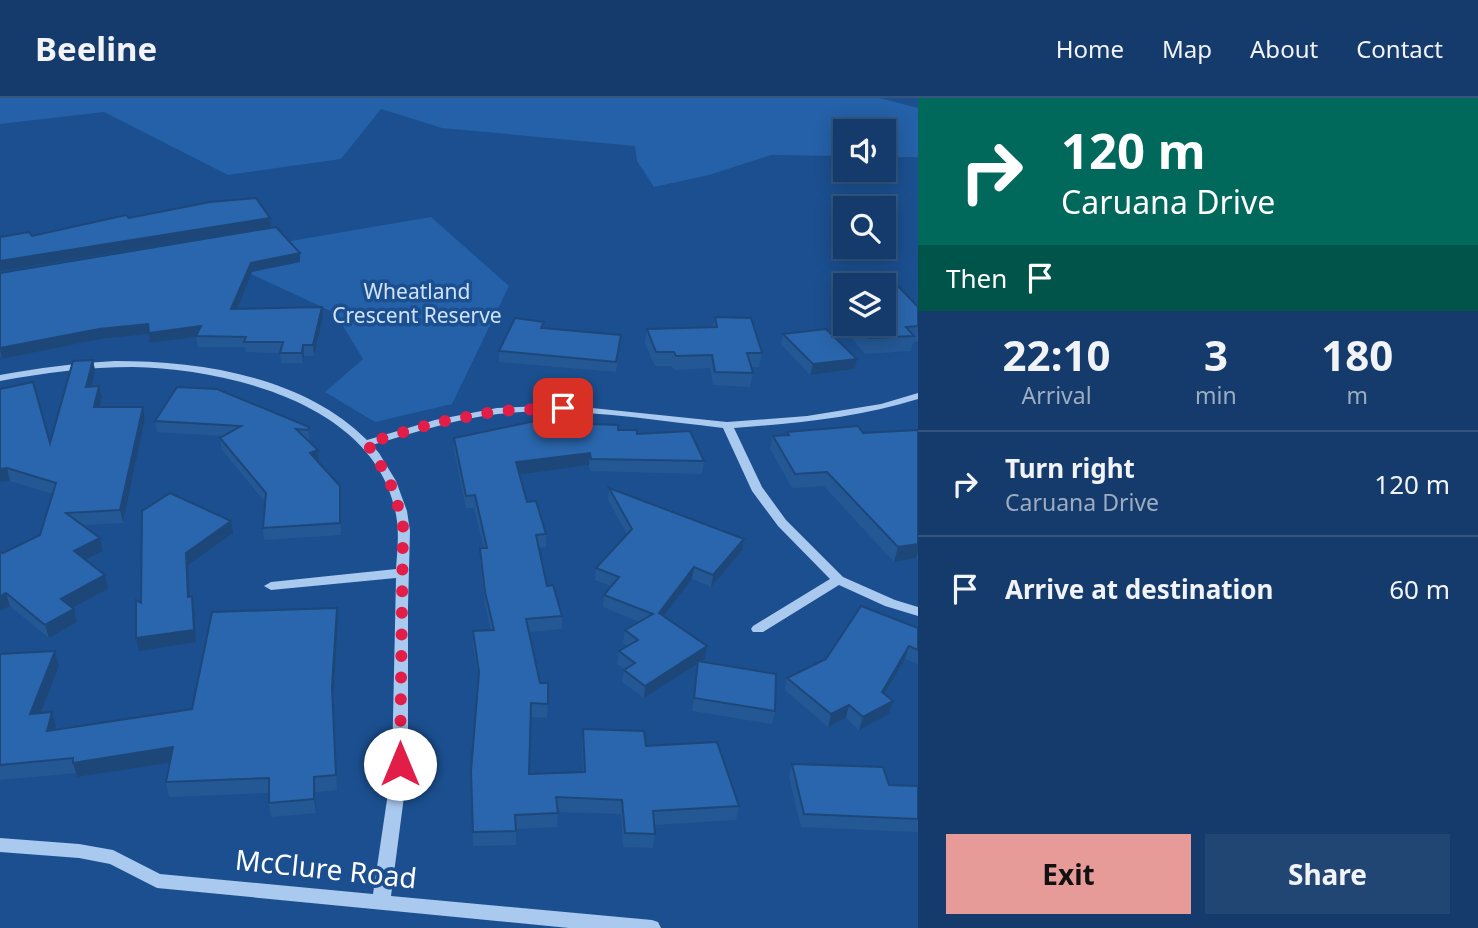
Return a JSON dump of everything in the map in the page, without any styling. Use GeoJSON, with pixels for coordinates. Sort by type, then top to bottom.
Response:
{"type":"FeatureCollection","features":[{"type":"Feature","properties":{"kind":"street"},"geometry":{"type":"LineString","coordinates":[[0,378],[66,368],[133,364],[214,372],[305,401],[367,443],[389,479],[403,521],[400,764],[381,902]]}},
{"type":"Feature","properties":{"kind":"street"},"geometry":{"type":"LineString","coordinates":[[367,443],[435,423],[497,411],[563,408],[727,425],[807,419],[883,407],[918,396]]}},
{"type":"Feature","properties":{"kind":"street"},"geometry":{"type":"LineString","coordinates":[[727,425],[756,488],[782,523],[838,580],[918,612]]}},
{"type":"Feature","properties":{"kind":"street"},"geometry":{"type":"LineString","coordinates":[[271,586],[401,573]]}},
{"type":"Feature","properties":{"kind":"street"},"geometry":{"type":"LineString","coordinates":[[758,629],[838,580]]}},
{"type":"Feature","properties":{"kind":"street","name":"McClure Road"},"geometry":{"type":"LineString","coordinates":[[0,845],[79,851],[113,857],[157,881],[652,928]]}},
{"type":"Feature","properties":{"kind":"green space"},"geometry":{"type":"Polygon","coordinates":[[[0,98],[880,98],[918,108],[918,157],[896,157],[896,119],[833,119],[833,156],[771,155],[709,175],[654,187],[637,161],[635,146],[442,128],[381,109],[341,159],[228,175],[104,112],[0,124],[0,98]]]}},
{"type":"Feature","properties":{"kind":"green space","name":"Wheatland Crescent Reserve"},"geometry":{"type":"Polygon","coordinates":[[[431,217],[509,286],[452,404],[375,422],[325,392],[363,359],[335,313],[253,275],[221,253],[431,217]]]}},
{"type":"Feature","properties":{"kind":"building"},"geometry":{"type":"Polygon","coordinates":[[[256,198],[270,218],[0,261],[0,237],[29,232],[32,236],[126,215],[129,218],[210,202],[256,198]]]}},
{"type":"Feature","properties":{"kind":"building"},"geometry":{"type":"Polygon","coordinates":[[[276,227],[300,253],[251,263],[231,309],[322,307],[313,345],[303,345],[302,353],[280,353],[283,342],[244,342],[246,337],[196,336],[201,326],[149,333],[148,324],[99,329],[0,348],[0,273],[276,227]]]}},
{"type":"Feature","properties":{"kind":"building"},"geometry":{"type":"Polygon","coordinates":[[[897,285],[918,307],[918,326],[906,327],[914,336],[869,338],[867,336],[896,336],[897,285]]]}},
{"type":"Feature","properties":{"kind":"building"},"geometry":{"type":"Polygon","coordinates":[[[715,317],[751,318],[762,353],[747,353],[753,373],[715,372],[712,355],[676,356],[674,352],[656,352],[647,329],[717,327],[715,317]]]}},
{"type":"Feature","properties":{"kind":"building"},"geometry":{"type":"Polygon","coordinates":[[[515,318],[544,322],[541,328],[621,335],[616,362],[499,351],[515,318]]]}},
{"type":"Feature","properties":{"kind":"building"},"geometry":{"type":"Polygon","coordinates":[[[826,329],[857,359],[813,364],[783,334],[826,329]]]}},
{"type":"Feature","properties":{"kind":"building"},"geometry":{"type":"Polygon","coordinates":[[[93,360],[86,387],[99,386],[94,407],[143,407],[120,510],[66,513],[100,538],[74,551],[105,575],[61,599],[74,609],[45,625],[6,593],[0,596],[0,551],[3,553],[40,535],[56,483],[7,468],[0,469],[0,389],[33,382],[50,443],[73,361],[93,360]]]}},
{"type":"Feature","properties":{"kind":"building"},"geometry":{"type":"Polygon","coordinates":[[[177,387],[217,389],[309,427],[308,430],[296,429],[318,450],[310,453],[340,486],[340,523],[263,528],[266,493],[220,438],[241,426],[155,421],[177,387]]]}},
{"type":"Feature","properties":{"kind":"building"},"geometry":{"type":"Polygon","coordinates":[[[540,420],[547,433],[588,428],[588,424],[618,425],[618,430],[637,430],[637,434],[690,431],[704,461],[591,459],[590,453],[516,462],[527,502],[536,501],[546,534],[536,535],[547,586],[553,585],[562,616],[526,619],[540,683],[548,683],[548,704],[531,703],[529,774],[585,772],[583,729],[644,731],[646,746],[717,742],[739,806],[653,811],[655,834],[625,833],[622,800],[556,797],[558,813],[515,815],[516,831],[473,832],[471,771],[479,672],[473,631],[494,630],[485,592],[480,548],[487,548],[475,495],[466,496],[454,438],[540,420]]]}},
{"type":"Feature","properties":{"kind":"building"},"geometry":{"type":"Polygon","coordinates":[[[858,426],[863,433],[918,430],[918,544],[898,547],[827,472],[795,474],[773,436],[789,435],[787,432],[858,426]]]}},
{"type":"Feature","properties":{"kind":"building"},"geometry":{"type":"Polygon","coordinates":[[[609,488],[744,539],[713,575],[694,567],[659,613],[707,646],[645,686],[624,670],[635,663],[619,651],[638,640],[625,630],[653,614],[604,595],[619,577],[596,568],[632,529],[609,488]]]}},
{"type":"Feature","properties":{"kind":"building"},"geometry":{"type":"Polygon","coordinates":[[[170,493],[231,521],[186,553],[188,597],[192,596],[194,630],[136,638],[136,600],[141,603],[142,511],[170,493]]]}},
{"type":"Feature","properties":{"kind":"building"},"geometry":{"type":"Polygon","coordinates":[[[861,606],[918,628],[918,650],[909,646],[882,692],[893,701],[863,717],[849,705],[831,714],[787,678],[826,659],[861,606]]]}},
{"type":"Feature","properties":{"kind":"building"},"geometry":{"type":"Polygon","coordinates":[[[337,608],[332,687],[336,775],[314,777],[314,799],[269,803],[269,778],[166,782],[173,747],[73,763],[73,758],[0,765],[0,654],[55,651],[30,714],[52,712],[47,731],[192,709],[212,612],[337,608]]]}},
{"type":"Feature","properties":{"kind":"building"},"geometry":{"type":"Polygon","coordinates":[[[698,661],[776,674],[775,711],[694,698],[698,661]]]}},
{"type":"Feature","properties":{"kind":"building"},"geometry":{"type":"Polygon","coordinates":[[[792,764],[883,767],[889,785],[918,786],[918,819],[804,814],[792,764]]]}},
{"type":"Feature","properties":{"kind":"route"},"geometry":{"type":"LineString","coordinates":[[400,764],[403,521],[389,479],[367,443],[435,423],[497,411],[563,408]]}}]}
